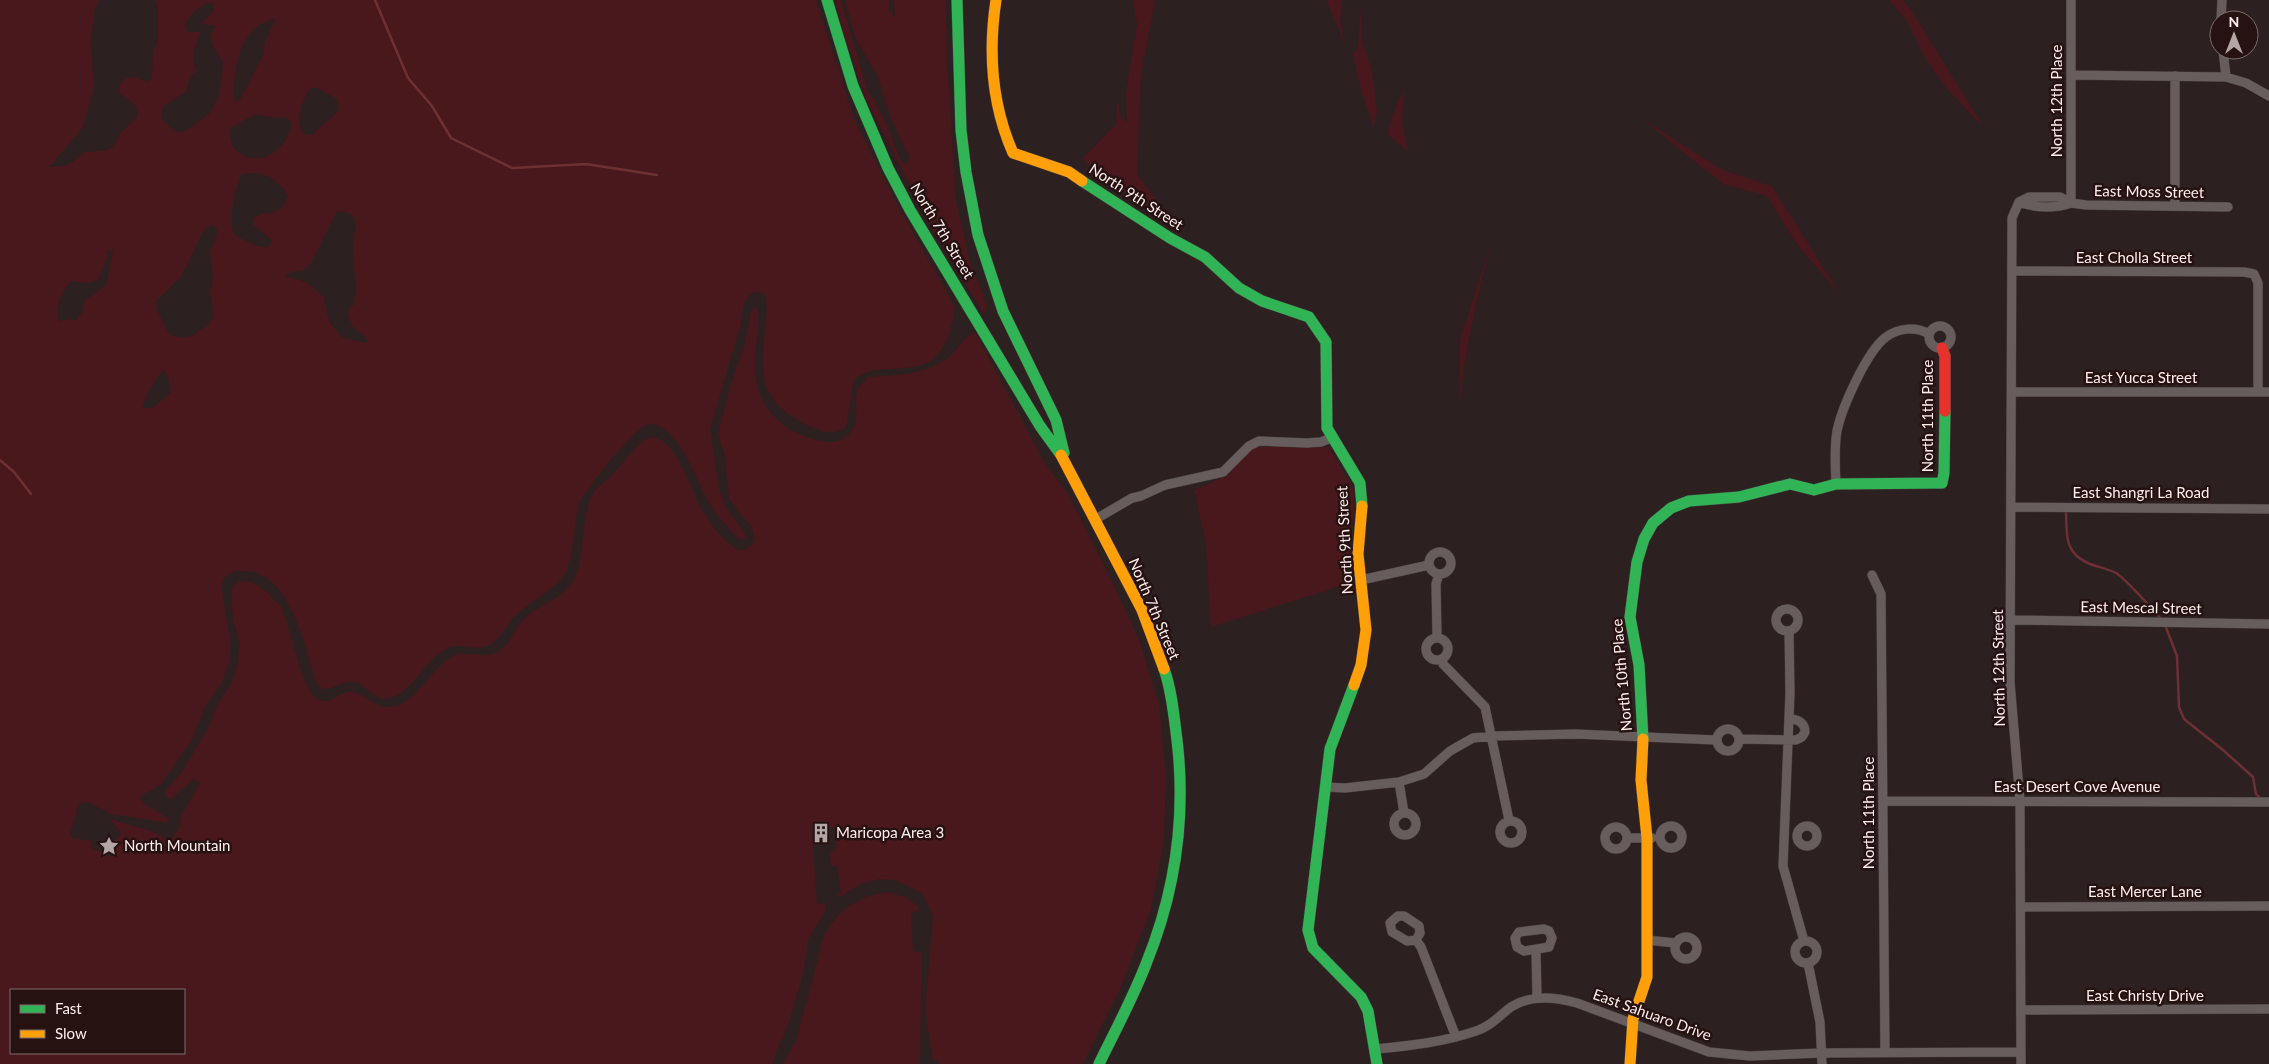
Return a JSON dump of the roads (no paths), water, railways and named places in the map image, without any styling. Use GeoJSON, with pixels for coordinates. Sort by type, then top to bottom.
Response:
{"type":"FeatureCollection","features":[{"type":"Feature","properties":{"kind":"street","name":"North 7th Street"},"geometry":{"type":"LineString","coordinates":[[827,0],[853,86],[888,168],[910,210],[1040,426],[1065,461],[1142,610],[1161,659],[1170,691],[1176,725],[1181,786],[1176,857],[1162,919],[1138,984],[1100,1064]]}},
{"type":"Feature","properties":{"kind":"street","name":"North 7th Street"},"geometry":{"type":"LineString","coordinates":[[957,0],[961,130],[966,172],[978,235],[1003,311],[1056,420],[1065,461]]}},
{"type":"Feature","properties":{"kind":"street","name":"North 9th Street"},"geometry":{"type":"LineString","coordinates":[[996,0],[991,53],[994,90],[1004,135],[1013,153],[1070,172],[1155,228],[1204,257],[1239,288],[1262,301],[1309,317],[1326,342],[1327,428],[1331,438],[1360,483],[1362,511],[1358,554],[1366,630],[1361,665],[1330,749],[1308,930],[1313,948],[1361,996],[1368,1011],[1377,1064]]}},
{"type":"Feature","properties":{"kind":"street","name":"North 12th Place"},"geometry":{"type":"LineString","coordinates":[[2071,0],[2071,203]]}},
{"type":"Feature","properties":{"kind":"street"},"geometry":{"type":"LineString","coordinates":[[2224,60],[2226,77]]}},
{"type":"Feature","properties":{"kind":"street"},"geometry":{"type":"LineString","coordinates":[[2072,75],[2226,77],[2246,83],[2269,96]]}},
{"type":"Feature","properties":{"kind":"street"},"geometry":{"type":"LineString","coordinates":[[2175,76],[2175,206]]}},
{"type":"Feature","properties":{"kind":"street","name":"East Moss Street"},"geometry":{"type":"LineString","coordinates":[[2019,202],[2029,197],[2060,197],[2071,203],[2228,206]]}},
{"type":"Feature","properties":{"kind":"street","name":"North 12th Street"},"geometry":{"type":"LineString","coordinates":[[2019,202],[2012,218],[2012,620],[2010,682],[2020,801],[2021,1064]]}},
{"type":"Feature","properties":{"kind":"street","name":"East Cholla Street"},"geometry":{"type":"LineString","coordinates":[[2013,271],[2234,272],[2254,274],[2258,284],[2258,392]]}},
{"type":"Feature","properties":{"kind":"street","name":"North 11th Place"},"geometry":{"type":"LineString","coordinates":[[1938,326],[1947,329],[1951,340],[1946,347],[1932,346],[1929,341],[1929,334],[1938,326]]}},
{"type":"Feature","properties":{"kind":"street"},"geometry":{"type":"LineString","coordinates":[[1836,484],[1837,432],[1844,406],[1858,377],[1884,338],[1894,332],[1917,329],[1929,334]]}},
{"type":"Feature","properties":{"kind":"street","name":"North 11th Place"},"geometry":{"type":"LineString","coordinates":[[1836,484],[1942,483],[1945,356],[1942,348]]}},
{"type":"Feature","properties":{"kind":"street","name":"East Yucca Street"},"geometry":{"type":"LineString","coordinates":[[2012,392],[2269,392]]}},
{"type":"Feature","properties":{"kind":"street"},"geometry":{"type":"LineString","coordinates":[[1096,519],[1132,498],[1165,485],[1223,472],[1249,446],[1259,441],[1307,443],[1321,442],[1331,438]]}},
{"type":"Feature","properties":{"kind":"street","name":"North 10th Place"},"geometry":{"type":"LineString","coordinates":[[1630,1064],[1637,997],[1646,977],[1647,940],[1646,838],[1641,780],[1643,736],[1639,665],[1630,617],[1632,592],[1644,539],[1653,523],[1661,515],[1671,508],[1689,501],[1739,496],[1790,484],[1814,490],[1836,484]]}},
{"type":"Feature","properties":{"kind":"street","name":"East Shangri La Road"},"geometry":{"type":"LineString","coordinates":[[2012,507],[2269,509]]}},
{"type":"Feature","properties":{"kind":"street"},"geometry":{"type":"LineString","coordinates":[[1443,552],[1449,556],[1451,563],[1449,570],[1439,574],[1434,572],[1429,565],[1430,558],[1436,553],[1443,552]]}},
{"type":"Feature","properties":{"kind":"street"},"geometry":{"type":"LineString","coordinates":[[1362,580],[1429,565]]}},
{"type":"Feature","properties":{"kind":"street"},"geometry":{"type":"LineString","coordinates":[[1437,638],[1436,584],[1439,574]]}},
{"type":"Feature","properties":{"kind":"street","name":"North 11th Place"},"geometry":{"type":"LineString","coordinates":[[1872,575],[1882,594],[1885,1052]]}},
{"type":"Feature","properties":{"kind":"street","name":"East Mescal Street"},"geometry":{"type":"LineString","coordinates":[[2012,620],[2269,624]]}},
{"type":"Feature","properties":{"kind":"street"},"geometry":{"type":"LineString","coordinates":[[1789,631],[1791,657],[1783,866],[1804,941]]}},
{"type":"Feature","properties":{"kind":"street"},"geometry":{"type":"LineString","coordinates":[[1437,638],[1444,640],[1448,646],[1447,654],[1442,659],[1431,658],[1426,649],[1428,642],[1437,638]]}},
{"type":"Feature","properties":{"kind":"street"},"geometry":{"type":"LineString","coordinates":[[1442,659],[1444,664],[1486,706],[1509,820]]}},
{"type":"Feature","properties":{"kind":"street"},"geometry":{"type":"LineString","coordinates":[[1739,739],[1800,739],[1806,732],[1804,726],[1800,722],[1789,719]]}},
{"type":"Feature","properties":{"kind":"street"},"geometry":{"type":"LineString","coordinates":[[1727,728],[1734,730],[1739,739],[1738,745],[1730,751],[1720,748],[1716,740],[1720,731],[1727,728]]}},
{"type":"Feature","properties":{"kind":"street"},"geometry":{"type":"LineString","coordinates":[[1326,787],[1345,788],[1399,782],[1424,774],[1450,751],[1473,738],[1575,734],[1716,740]]}},
{"type":"Feature","properties":{"kind":"street"},"geometry":{"type":"LineString","coordinates":[[1399,782],[1404,813]]}},
{"type":"Feature","properties":{"kind":"street","name":"East Desert Cove Avenue"},"geometry":{"type":"LineString","coordinates":[[1884,801],[2269,802]]}},
{"type":"Feature","properties":{"kind":"street"},"geometry":{"type":"LineString","coordinates":[[1783,838],[1797,836]]}},
{"type":"Feature","properties":{"kind":"street"},"geometry":{"type":"LineString","coordinates":[[1627,838],[1659,838]]}},
{"type":"Feature","properties":{"kind":"street","name":"East Mercer Lane"},"geometry":{"type":"LineString","coordinates":[[2021,907],[2269,906]]}},
{"type":"Feature","properties":{"kind":"street"},"geometry":{"type":"LineString","coordinates":[[1416,940],[1421,947],[1456,1037]]}},
{"type":"Feature","properties":{"kind":"street"},"geometry":{"type":"LineString","coordinates":[[1647,940],[1675,944]]}},
{"type":"Feature","properties":{"kind":"street"},"geometry":{"type":"LineString","coordinates":[[1804,941],[1814,943],[1817,949],[1816,956],[1808,963],[1798,960],[1795,954],[1796,947],[1804,941]]}},
{"type":"Feature","properties":{"kind":"street"},"geometry":{"type":"LineString","coordinates":[[1536,950],[1537,998]]}},
{"type":"Feature","properties":{"kind":"street"},"geometry":{"type":"LineString","coordinates":[[1808,963],[1820,1022],[1822,1064]]}},
{"type":"Feature","properties":{"kind":"street","name":"East Sahuaro Drive"},"geometry":{"type":"LineString","coordinates":[[1375,1050],[1456,1037],[1488,1026],[1510,1008],[1537,998],[1562,999],[1709,1052],[1750,1056],[1885,1052],[2021,1052]]}},
{"type":"Feature","properties":{"kind":"street","name":"East Christy Drive"},"geometry":{"type":"LineString","coordinates":[[2021,1010],[2269,1010]]}},
{"type":"Feature","properties":{"kind":"waterway"},"geometry":{"type":"LineString","coordinates":[[375,0],[408,78],[432,106],[451,138],[512,168],[586,164],[657,175]]}},
{"type":"Feature","properties":{"kind":"waterway"},"geometry":{"type":"LineString","coordinates":[[0,460],[14,472],[31,494]]}},
{"type":"Feature","properties":{"kind":"waterway"},"geometry":{"type":"LineString","coordinates":[[2066,509],[2068,542],[2075,554],[2081,560],[2120,576],[2162,620]]}},
{"type":"Feature","properties":{"kind":"waterway"},"geometry":{"type":"LineString","coordinates":[[2165,625],[2177,656],[2179,707],[2184,719],[2253,777],[2256,794],[2261,799]]}},
{"type":"Feature","properties":{"kind":"place","name":"Maricopa Area 3"},"geometry":{"type":"Point","coordinates":[821,833]}},
{"type":"Feature","properties":{"kind":"place","name":"North Mountain"},"geometry":{"type":"Point","coordinates":[109,846]}}]}
